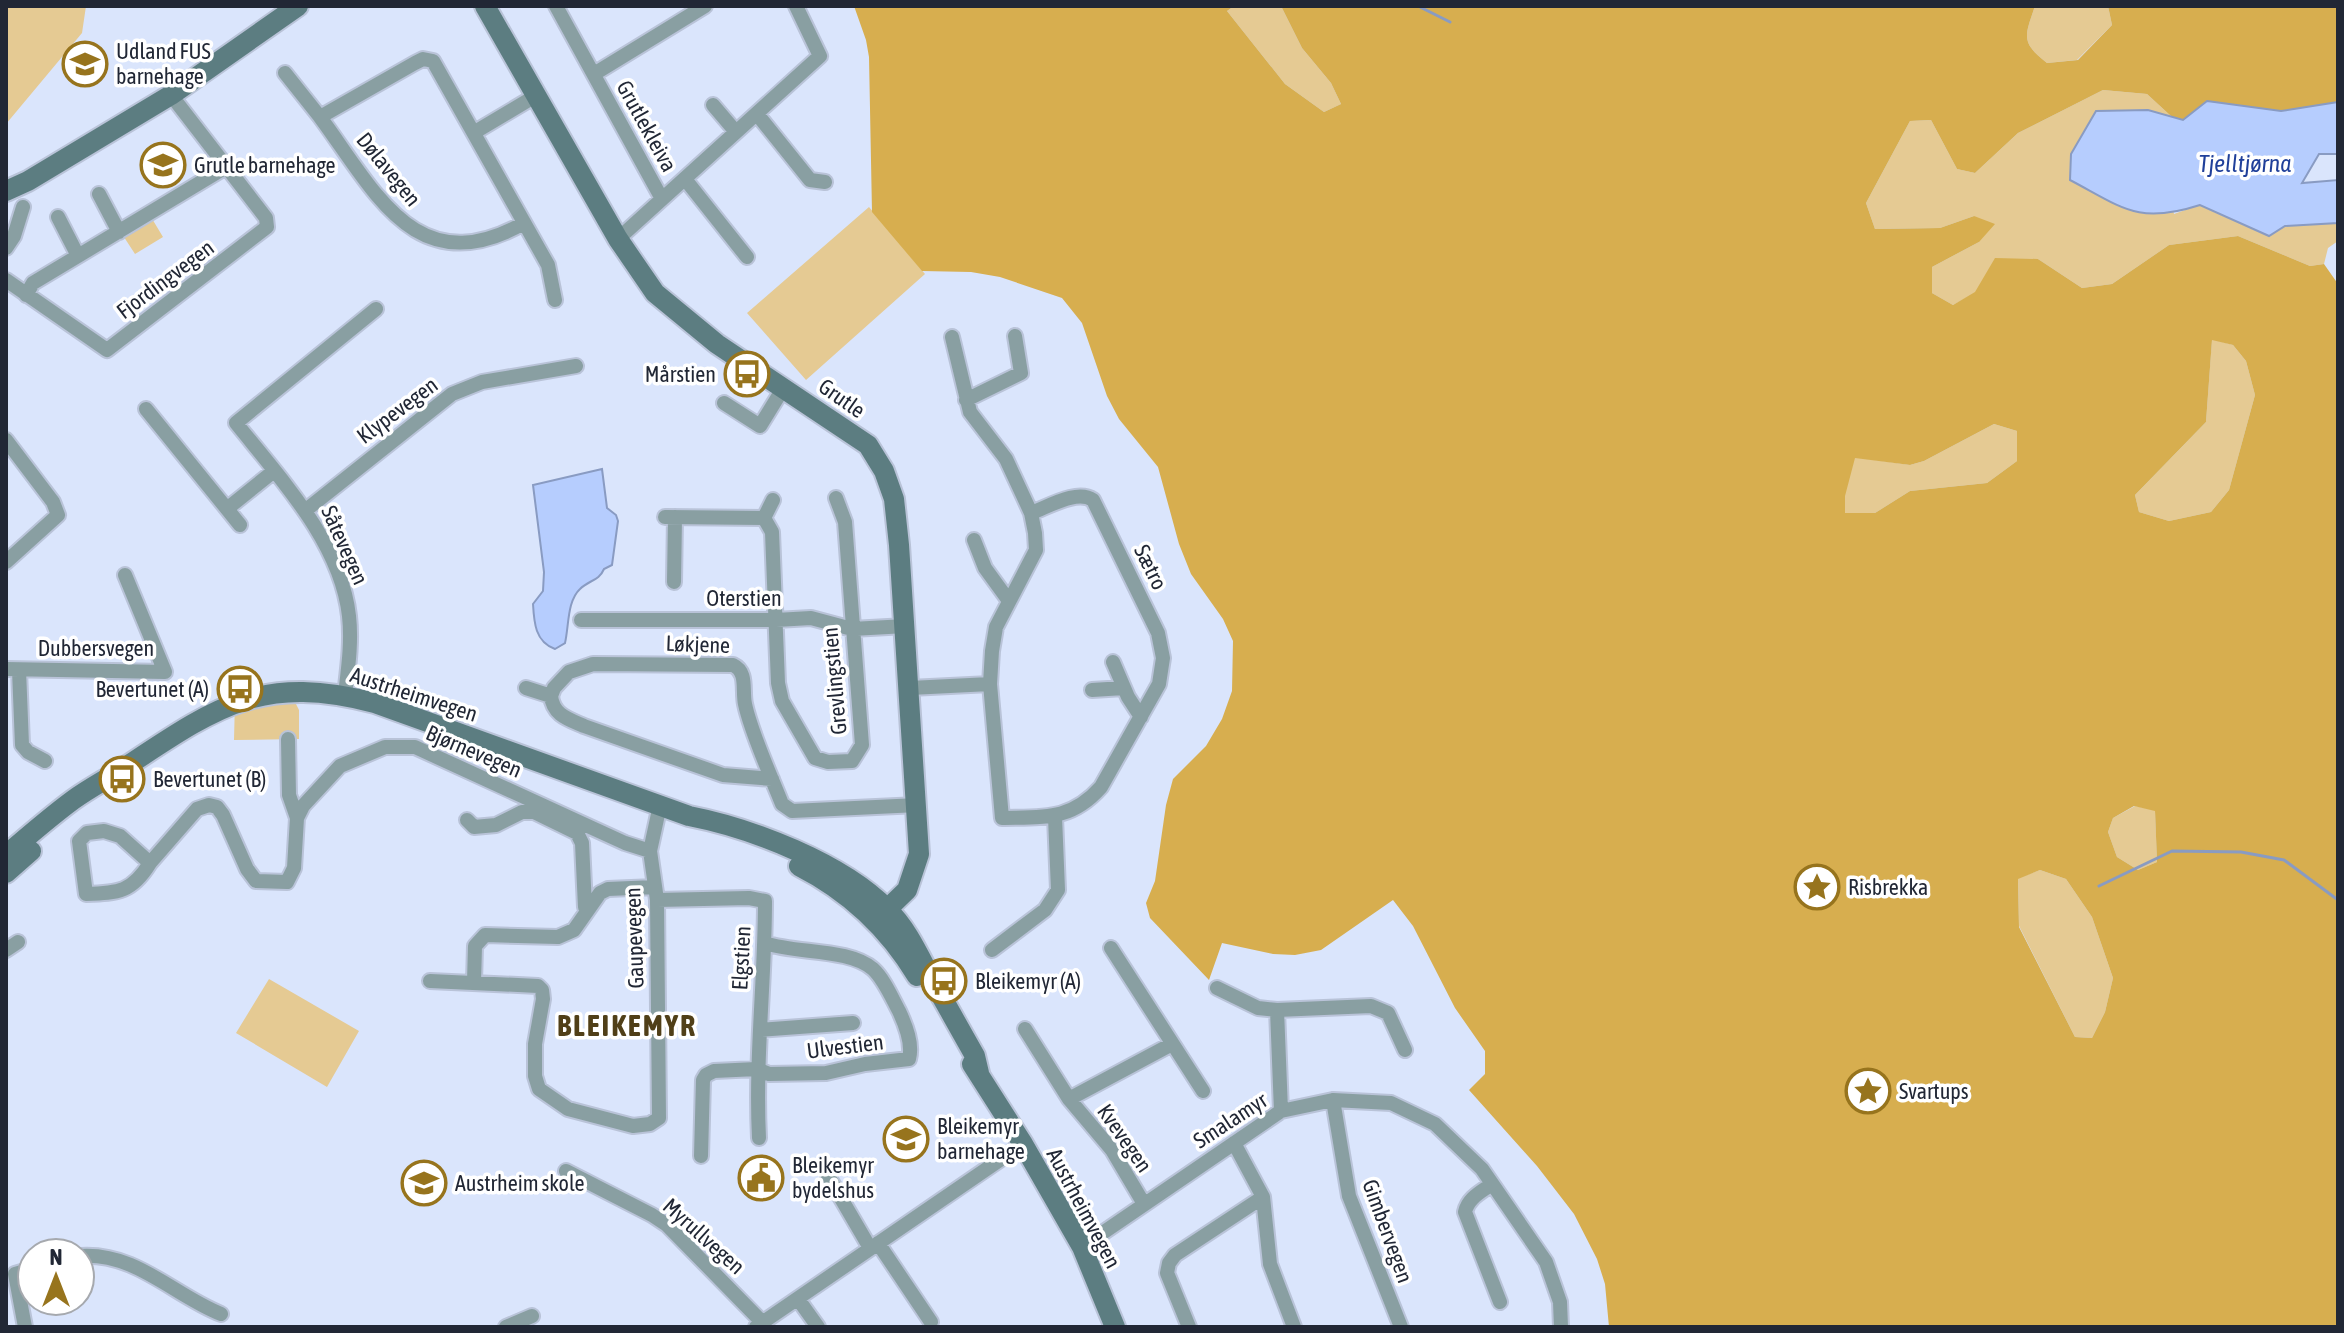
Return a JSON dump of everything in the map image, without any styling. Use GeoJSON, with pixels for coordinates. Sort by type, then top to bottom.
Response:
{"type":"FeatureCollection","features":[{"type":"Feature","properties":{"kind":"main road"},"geometry":{"type":"LineString","coordinates":[[6,191],[28,181],[171,95],[298,6]]}},
{"type":"Feature","properties":{"kind":"main road","name":"Grutle"},"geometry":{"type":"LineString","coordinates":[[485,6],[618,239],[655,293],[717,344],[868,445],[884,471],[894,499],[906,626],[919,854],[907,890],[881,915]]}},
{"type":"Feature","properties":{"kind":"main road","name":"Austrheimvegen"},"geometry":{"type":"LineString","coordinates":[[6,873],[14,847],[193,722],[236,702],[302,691],[345,695],[375,703],[813,858],[860,887],[881,915],[915,948],[975,1056],[979,1073],[1082,1247],[1115,1327]]}},
{"type":"Feature","properties":{"kind":"street","name":"Grutlekleiva"},"geometry":{"type":"LineString","coordinates":[[556,6],[662,199]]}},
{"type":"Feature","properties":{"kind":"street","name":"Grutlekleiva"},"geometry":{"type":"LineString","coordinates":[[594,74],[705,6]]}},
{"type":"Feature","properties":{"kind":"street"},"geometry":{"type":"LineString","coordinates":[[618,239],[820,56],[796,6]]}},
{"type":"Feature","properties":{"kind":"street"},"geometry":{"type":"LineString","coordinates":[[320,117],[415,63],[429,59],[436,64],[548,265],[555,300]]}},
{"type":"Feature","properties":{"kind":"street","name":"Dølavegen"},"geometry":{"type":"LineString","coordinates":[[285,73],[386,207],[413,230],[428,238],[459,243],[509,232],[524,223]]}},
{"type":"Feature","properties":{"kind":"street","name":"Fjordingvegen"},"geometry":{"type":"LineString","coordinates":[[6,280],[107,350],[267,227],[266,218],[171,95]]}},
{"type":"Feature","properties":{"kind":"street"},"geometry":{"type":"LineString","coordinates":[[475,132],[537,95]]}},
{"type":"Feature","properties":{"kind":"street"},"geometry":{"type":"LineString","coordinates":[[713,105],[736,132]]}},
{"type":"Feature","properties":{"kind":"street"},"geometry":{"type":"LineString","coordinates":[[757,114],[810,180],[825,182]]}},
{"type":"Feature","properties":{"kind":"street"},"geometry":{"type":"LineString","coordinates":[[26,295],[33,283],[226,167]]}},
{"type":"Feature","properties":{"kind":"street"},"geometry":{"type":"LineString","coordinates":[[685,179],[747,257]]}},
{"type":"Feature","properties":{"kind":"street"},"geometry":{"type":"LineString","coordinates":[[99,194],[119,232]]}},
{"type":"Feature","properties":{"kind":"street"},"geometry":{"type":"LineString","coordinates":[[6,248],[14,236],[23,207]]}},
{"type":"Feature","properties":{"kind":"street"},"geometry":{"type":"LineString","coordinates":[[58,217],[78,256]]}},
{"type":"Feature","properties":{"kind":"street","name":"Såtevegen"},"geometry":{"type":"LineString","coordinates":[[345,695],[349,666],[349,614],[342,583],[306,510],[236,423],[376,309]]}},
{"type":"Feature","properties":{"kind":"street"},"geometry":{"type":"LineString","coordinates":[[966,400],[1021,373],[1015,336]]}},
{"type":"Feature","properties":{"kind":"street","name":"Sætro"},"geometry":{"type":"LineString","coordinates":[[952,337],[970,412],[1006,459],[1031,513],[1036,550],[996,627],[990,684],[1002,818],[1055,817],[1081,805],[1101,787],[1159,684],[1163,658],[1158,633],[1098,507],[1083,496],[1031,513]]}},
{"type":"Feature","properties":{"kind":"street","name":"Klypevegen"},"geometry":{"type":"LineString","coordinates":[[306,510],[452,394],[482,382],[576,366]]}},
{"type":"Feature","properties":{"kind":"street"},"geometry":{"type":"LineString","coordinates":[[724,403],[760,426],[784,387]]}},
{"type":"Feature","properties":{"kind":"street"},"geometry":{"type":"LineString","coordinates":[[146,409],[240,525]]}},
{"type":"Feature","properties":{"kind":"street"},"geometry":{"type":"LineString","coordinates":[[6,440],[53,502],[58,515],[6,562]]}},
{"type":"Feature","properties":{"kind":"street"},"geometry":{"type":"LineString","coordinates":[[228,508],[274,471]]}},
{"type":"Feature","properties":{"kind":"street","name":"Grevlingstien"},"geometry":{"type":"LineString","coordinates":[[764,518],[772,532],[777,669],[782,701],[815,758],[828,762],[852,761],[862,745],[845,522],[836,498]]}},
{"type":"Feature","properties":{"kind":"street"},"geometry":{"type":"LineString","coordinates":[[674,582],[670,517],[764,518],[773,500]]}},
{"type":"Feature","properties":{"kind":"street"},"geometry":{"type":"LineString","coordinates":[[974,540],[985,568],[1009,601]]}},
{"type":"Feature","properties":{"kind":"street","name":"Dubbersvegen"},"geometry":{"type":"LineString","coordinates":[[45,761],[22,745],[13,670],[165,672],[125,575]]}},
{"type":"Feature","properties":{"kind":"street","name":"Oterstien"},"geometry":{"type":"LineString","coordinates":[[581,620],[811,618],[852,629],[906,626]]}},
{"type":"Feature","properties":{"kind":"street"},"geometry":{"type":"LineString","coordinates":[[1113,662],[1141,717]]}},
{"type":"Feature","properties":{"kind":"street","name":"Løkjene"},"geometry":{"type":"LineString","coordinates":[[551,696],[569,672],[593,664],[733,665],[740,668],[743,674],[745,705],[782,804],[792,811],[918,805]]}},
{"type":"Feature","properties":{"kind":"street"},"geometry":{"type":"LineString","coordinates":[[910,688],[990,684]]}},
{"type":"Feature","properties":{"kind":"street"},"geometry":{"type":"LineString","coordinates":[[526,688],[551,696],[555,710],[561,716],[584,726],[723,775],[772,779]]}},
{"type":"Feature","properties":{"kind":"street"},"geometry":{"type":"LineString","coordinates":[[1092,690],[1124,688]]}},
{"type":"Feature","properties":{"kind":"street"},"geometry":{"type":"LineString","coordinates":[[150,863],[120,836],[104,831],[87,833],[79,841],[86,894],[113,893],[139,881],[150,863],[197,809],[209,805],[217,807],[223,815],[256,881],[287,882],[294,868],[297,818],[289,795],[288,739]]}},
{"type":"Feature","properties":{"kind":"street","name":"Bjørnevegen"},"geometry":{"type":"LineString","coordinates":[[297,818],[303,806],[340,766],[385,747],[415,747],[625,843],[650,851]]}},
{"type":"Feature","properties":{"kind":"street","name":"Gaupevegen"},"geometry":{"type":"LineString","coordinates":[[474,982],[530,984],[542,990],[536,1031],[535,1076],[539,1089],[548,1097],[568,1109],[633,1126],[650,1124],[659,1118],[656,894],[650,851],[660,805]]}},
{"type":"Feature","properties":{"kind":"street"},"geometry":{"type":"LineString","coordinates":[[467,820],[474,827],[496,825],[522,812],[534,812],[577,833],[582,843],[585,907],[588,910]]}},
{"type":"Feature","properties":{"kind":"street"},"geometry":{"type":"LineString","coordinates":[[992,950],[1045,910],[1058,890],[1055,817]]}},
{"type":"Feature","properties":{"kind":"street"},"geometry":{"type":"LineString","coordinates":[[430,981],[474,982],[475,946],[485,935],[558,937],[574,930],[600,893],[608,889],[656,894]]}},
{"type":"Feature","properties":{"kind":"street","name":"Elgstien"},"geometry":{"type":"LineString","coordinates":[[656,894],[765,901],[757,1069],[759,1138]]}},
{"type":"Feature","properties":{"kind":"street","name":"Ulvestien"},"geometry":{"type":"LineString","coordinates":[[701,1156],[703,1080],[714,1071],[757,1069],[769,1074],[826,1073],[909,1059],[912,1048],[891,996],[876,971],[861,960],[783,950],[765,943]]}},
{"type":"Feature","properties":{"kind":"street"},"geometry":{"type":"LineString","coordinates":[[1111,948],[1203,1091]]}},
{"type":"Feature","properties":{"kind":"street"},"geometry":{"type":"LineString","coordinates":[[1217,988],[1258,1008],[1371,1006],[1388,1013],[1405,1050]]}},
{"type":"Feature","properties":{"kind":"street"},"geometry":{"type":"LineString","coordinates":[[1277,1010],[1281,1111]]}},
{"type":"Feature","properties":{"kind":"street"},"geometry":{"type":"LineString","coordinates":[[760,1030],[853,1023]]}},
{"type":"Feature","properties":{"kind":"street","name":"Kvevegen"},"geometry":{"type":"LineString","coordinates":[[1025,1029],[1069,1099],[1112,1150],[1144,1204]]}},
{"type":"Feature","properties":{"kind":"street","name":"Kvevegen"},"geometry":{"type":"LineString","coordinates":[[1069,1099],[1172,1044]]}},
{"type":"Feature","properties":{"kind":"street","name":"Smalamyr"},"geometry":{"type":"LineString","coordinates":[[1082,1247],[1281,1111],[1333,1100],[1391,1103],[1435,1124],[1482,1169],[1546,1262],[1560,1302],[1561,1321]]}},
{"type":"Feature","properties":{"kind":"street","name":"Gimbervegen"},"geometry":{"type":"LineString","coordinates":[[1333,1100],[1349,1196],[1401,1327]]}},
{"type":"Feature","properties":{"kind":"street"},"geometry":{"type":"LineString","coordinates":[[1234,1143],[1263,1197],[1270,1264],[1294,1327]]}},
{"type":"Feature","properties":{"kind":"street","name":"Myrullvegen"},"geometry":{"type":"LineString","coordinates":[[566,1171],[667,1225],[759,1324],[1023,1144]]}},
{"type":"Feature","properties":{"kind":"street"},"geometry":{"type":"LineString","coordinates":[[828,1176],[874,1246],[931,1322]]}},
{"type":"Feature","properties":{"kind":"street"},"geometry":{"type":"LineString","coordinates":[[1492,1184],[1473,1197],[1466,1205],[1465,1212],[1500,1302]]}},
{"type":"Feature","properties":{"kind":"street"},"geometry":{"type":"LineString","coordinates":[[1189,1327],[1167,1273],[1169,1263],[1175,1255],[1263,1197]]}},
{"type":"Feature","properties":{"kind":"street"},"geometry":{"type":"LineString","coordinates":[[96,1257],[110,1257],[139,1267],[221,1314]]}},
{"type":"Feature","properties":{"kind":"street"},"geometry":{"type":"LineString","coordinates":[[11,1272],[25,1327]]}},
{"type":"Feature","properties":{"kind":"street"},"geometry":{"type":"LineString","coordinates":[[798,1299],[818,1327]]}},
{"type":"Feature","properties":{"kind":"street"},"geometry":{"type":"LineString","coordinates":[[506,1327],[532,1316]]}},
{"type":"Feature","properties":{"kind":"shaded area"},"geometry":{"type":"Polygon","coordinates":[[[6,6],[86,6],[82,33],[6,124],[6,6]]]}},
{"type":"Feature","properties":{"kind":"shaded area"},"geometry":{"type":"Polygon","coordinates":[[[854,6],[1234,6],[1227,11],[1285,84],[1324,112],[1341,104],[1331,83],[1302,48],[1281,6],[2035,6],[2027,38],[2032,49],[2047,63],[2078,60],[2112,25],[2108,6],[2338,6],[2338,102],[2281,111],[2208,101],[2183,120],[2172,117],[2147,94],[2103,90],[2018,133],[1975,173],[1957,169],[1931,120],[1910,121],[1866,203],[1875,229],[1940,228],[1974,216],[1995,224],[1979,242],[1932,267],[1932,293],[1953,305],[1975,292],[1995,258],[2038,259],[2082,288],[2112,284],[2169,245],[2238,236],[2310,266],[2324,264],[2338,284],[2338,1327],[1609,1327],[1605,1284],[1597,1259],[1574,1214],[1537,1166],[1469,1090],[1485,1074],[1485,1051],[1455,1008],[1413,926],[1393,900],[1321,950],[1295,955],[1273,954],[1222,943],[1209,980],[1150,918],[1146,903],[1155,881],[1173,779],[1206,746],[1222,719],[1232,691],[1233,641],[1223,619],[1191,574],[1179,544],[1158,467],[1119,419],[1107,396],[1082,323],[1062,298],[1000,277],[971,272],[922,271],[872,212],[869,57],[854,6]],[[2212,340],[2206,422],[2135,495],[2139,512],[2169,521],[2211,512],[2229,490],[2255,395],[2246,361],[2233,345],[2212,340]],[[1994,424],[1924,461],[1910,465],[1855,458],[1845,496],[1845,513],[1875,513],[1910,491],[1987,483],[2017,461],[2017,431],[1994,424]],[[2134,806],[2113,818],[2108,832],[2117,857],[2138,870],[2157,862],[2155,811],[2134,806]],[[2040,870],[2018,879],[2019,927],[2075,1037],[2092,1038],[2105,1012],[2113,978],[2092,917],[2066,879],[2040,870]]]}},
{"type":"Feature","properties":{"kind":"shaded area"},"geometry":{"type":"Polygon","coordinates":[[[1234,6],[1281,6],[1302,48],[1331,83],[1341,104],[1324,112],[1285,84],[1227,11],[1234,6]]]}},
{"type":"Feature","properties":{"kind":"shaded area"},"geometry":{"type":"Polygon","coordinates":[[[2035,6],[2108,6],[2112,25],[2077,60],[2047,63],[2032,49],[2027,38],[2035,6]]]}},
{"type":"Feature","properties":{"kind":"shaded area"},"geometry":{"type":"Polygon","coordinates":[[[2103,90],[2147,94],[2172,117],[2148,110],[2174,214],[2199,205],[2268,236],[2285,226],[2338,223],[2338,241],[2328,248],[2324,264],[2310,266],[2238,236],[2169,245],[2112,284],[2082,288],[2038,259],[1953,305],[1932,293],[1932,267],[1979,242],[1974,216],[1940,228],[1875,229],[1866,203],[1910,121],[1931,120],[1957,169],[1975,173],[2018,133],[2103,90]]]}},
{"type":"Feature","properties":{"kind":"shaded area"},"geometry":{"type":"Polygon","coordinates":[[[869,207],[925,274],[806,380],[747,313],[869,207]]]}},
{"type":"Feature","properties":{"kind":"shaded area"},"geometry":{"type":"Polygon","coordinates":[[[151,217],[163,237],[135,254],[122,234],[151,217]]]}},
{"type":"Feature","properties":{"kind":"shaded area"},"geometry":{"type":"Polygon","coordinates":[[[2212,339],[2233,345],[2246,361],[2255,395],[2229,490],[2211,512],[2169,521],[2139,512],[2135,495],[2206,422],[2212,339]]]}},
{"type":"Feature","properties":{"kind":"shaded area"},"geometry":{"type":"Polygon","coordinates":[[[1994,424],[2017,431],[2017,461],[1987,483],[1910,491],[1875,513],[1845,513],[1844,496],[1854,457],[1910,465],[1924,461],[1994,424]]]}},
{"type":"Feature","properties":{"kind":"shaded area"},"geometry":{"type":"Polygon","coordinates":[[[246,687],[290,692],[299,710],[299,739],[234,740],[235,700],[246,687]]]}},
{"type":"Feature","properties":{"kind":"shaded area"},"geometry":{"type":"Polygon","coordinates":[[[2135,806],[2155,810],[2157,862],[2138,870],[2117,857],[2108,832],[2113,818],[2135,806]]]}},
{"type":"Feature","properties":{"kind":"shaded area"},"geometry":{"type":"Polygon","coordinates":[[[2040,870],[2066,879],[2092,917],[2113,978],[2105,1012],[2092,1038],[2075,1037],[2019,926],[2018,878],[2040,870]]]}},
{"type":"Feature","properties":{"kind":"shaded area"},"geometry":{"type":"Polygon","coordinates":[[[269,979],[359,1031],[327,1087],[236,1033],[269,979]]]}},
{"type":"Feature","properties":{"kind":"water","name":"Tjelltjørna"},"geometry":{"type":"Polygon","coordinates":[[[2207,101],[2281,111],[2338,102],[2338,154],[2319,154],[2302,183],[2338,180],[2338,223],[2285,226],[2269,236],[2200,205],[2161,213],[2132,210],[2070,180],[2071,154],[2096,111],[2148,110],[2183,120],[2207,101]]]}},
{"type":"Feature","properties":{"kind":"water"},"geometry":{"type":"Polygon","coordinates":[[[602,469],[607,508],[618,521],[612,565],[576,594],[565,643],[555,649],[543,642],[534,618],[533,604],[543,591],[544,572],[533,485],[602,469]]]}},
{"type":"Feature","properties":{"kind":"waterway"},"geometry":{"type":"LineString","coordinates":[[1418,6],[1450,22]]}},
{"type":"Feature","properties":{"kind":"waterway"},"geometry":{"type":"LineString","coordinates":[[2099,886],[2172,851],[2241,852],[2284,860],[2338,900]]}},
{"type":"Feature","properties":{"kind":"place","name":"Udland FUS barnehage"},"geometry":{"type":"Point","coordinates":[85,64]}},
{"type":"Feature","properties":{"kind":"place","name":"Grutle barnehage"},"geometry":{"type":"Point","coordinates":[163,165]}},
{"type":"Feature","properties":{"kind":"place","name":"Mårstien"},"geometry":{"type":"Point","coordinates":[747,374]}},
{"type":"Feature","properties":{"kind":"place","name":"Bevertunet (A)"},"geometry":{"type":"Point","coordinates":[240,689]}},
{"type":"Feature","properties":{"kind":"place","name":"Bevertunet (B)"},"geometry":{"type":"Point","coordinates":[122,779]}},
{"type":"Feature","properties":{"kind":"place","name":"Risbrekka"},"geometry":{"type":"Point","coordinates":[1817,887]}},
{"type":"Feature","properties":{"kind":"place","name":"Bleikemyr (A)"},"geometry":{"type":"Point","coordinates":[944,981]}},
{"type":"Feature","properties":{"kind":"place","name":"Svartups"},"geometry":{"type":"Point","coordinates":[1868,1091]}},
{"type":"Feature","properties":{"kind":"place","name":"Bleikemyr barnehage"},"geometry":{"type":"Point","coordinates":[906,1139]}},
{"type":"Feature","properties":{"kind":"place","name":"Bleikemyr bydelshus"},"geometry":{"type":"Point","coordinates":[761,1178]}},
{"type":"Feature","properties":{"kind":"place","name":"Austrheim skole"},"geometry":{"type":"Point","coordinates":[424,1183]}},
{"type":"Feature","properties":{"kind":"district","name":"BLEIKEMYR"},"geometry":{"type":"Point","coordinates":[627,1025]}}]}
